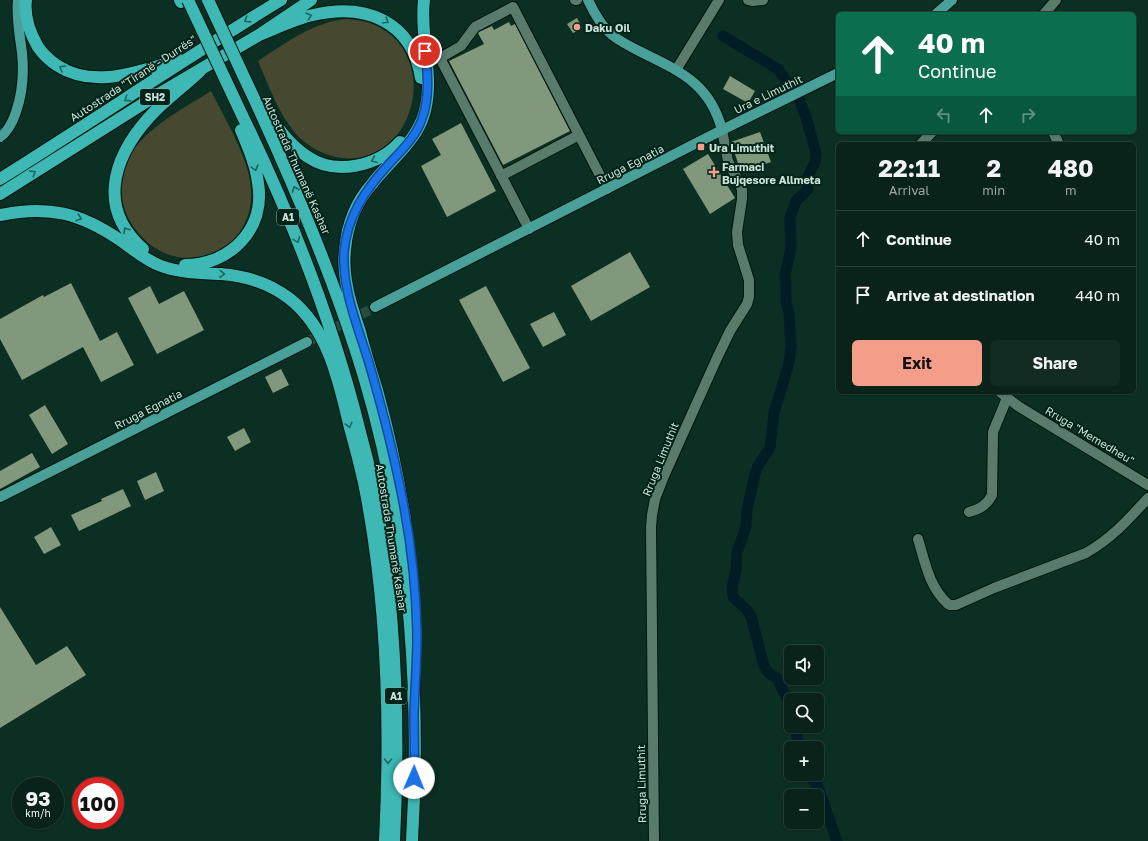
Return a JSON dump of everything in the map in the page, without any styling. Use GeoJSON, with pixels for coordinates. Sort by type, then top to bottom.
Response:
{"type":"FeatureCollection","features":[{"type":"Feature","properties":{"kind":"highway"},"geometry":{"type":"LineString","coordinates":[[26,0],[26,16],[29,28],[38,46],[53,62],[73,74],[86,78],[114,76],[189,58]]}},
{"type":"Feature","properties":{"kind":"highway","name":"Autostrada Thumanë Kashar"},"geometry":{"type":"LineString","coordinates":[[208,0],[236,60],[260,106],[316,240],[348,328],[365,381],[399,506],[404,541],[411,634],[414,714],[412,841]]}},
{"type":"Feature","properties":{"kind":"highway"},"geometry":{"type":"LineString","coordinates":[[212,0],[229,43]]}},
{"type":"Feature","properties":{"kind":"highway","name":"SH2"},"geometry":{"type":"LineString","coordinates":[[0,194],[259,35],[311,0]]}},
{"type":"Feature","properties":{"kind":"highway"},"geometry":{"type":"LineString","coordinates":[[399,506],[395,464],[377,392],[348,297],[344,267],[344,251],[350,224],[355,210],[363,196],[371,184],[411,139],[422,119],[428,84],[423,31],[424,0]]}},
{"type":"Feature","properties":{"kind":"highway","name":"Autostrada Thumanë Kashar"},"geometry":{"type":"LineString","coordinates":[[183,1],[213,53],[239,116],[260,154],[291,225],[335,342],[355,412],[370,472],[374,520],[391,615],[396,684],[397,763],[394,841]]}},
{"type":"Feature","properties":{"kind":"highway","name":"Autostrada \"Tiranë - Durrës\""},"geometry":{"type":"LineString","coordinates":[[0,178],[277,1]]}},
{"type":"Feature","properties":{"kind":"highway"},"geometry":{"type":"LineString","coordinates":[[259,35],[314,15],[348,11],[365,13],[381,18],[396,28],[407,41],[416,56],[422,82],[422,96],[419,109],[414,123],[406,136],[384,156],[371,162],[346,167],[321,163],[309,158],[286,138],[260,106]]}},
{"type":"Feature","properties":{"kind":"highway"},"geometry":{"type":"LineString","coordinates":[[200,70],[156,110],[136,133],[117,170],[114,193],[120,219],[124,229],[130,237],[147,253],[159,260],[171,264],[196,265],[208,263],[228,254],[249,231],[257,209],[259,184],[239,116]]}},
{"type":"Feature","properties":{"kind":"highway"},"geometry":{"type":"LineString","coordinates":[[0,215],[40,211],[69,214],[83,218],[105,230],[147,260],[159,265],[170,269],[232,275],[255,280],[279,292],[294,303],[310,319],[316,328],[331,360],[345,406],[374,520]]}},
{"type":"Feature","properties":{"kind":"highway"},"geometry":{"type":"LineString","coordinates":[[379,553],[388,726],[385,841]]}},
{"type":"Feature","properties":{"kind":"main road"},"geometry":{"type":"LineString","coordinates":[[0,137],[11,125],[20,100],[23,85],[18,0]]}},
{"type":"Feature","properties":{"kind":"main road"},"geometry":{"type":"LineString","coordinates":[[588,0],[598,19],[612,35],[636,50],[676,70],[695,83],[705,93],[717,112],[722,130]]}},
{"type":"Feature","properties":{"kind":"main road"},"geometry":{"type":"LineString","coordinates":[[938,12],[952,0]]}},
{"type":"Feature","properties":{"kind":"main road","name":"Ura e Limuthit"},"geometry":{"type":"LineString","coordinates":[[722,130],[836,74]]}},
{"type":"Feature","properties":{"kind":"main road","name":"Rruga Egnatia"},"geometry":{"type":"LineString","coordinates":[[375,307],[722,130]]}},
{"type":"Feature","properties":{"kind":"main road","name":"Rruga Egnatia"},"geometry":{"type":"LineString","coordinates":[[0,497],[307,342]]}},
{"type":"Feature","properties":{"kind":"street"},"geometry":{"type":"LineString","coordinates":[[676,70],[719,0]]}},
{"type":"Feature","properties":{"kind":"street"},"geometry":{"type":"LineString","coordinates":[[748,0],[763,0]]}},
{"type":"Feature","properties":{"kind":"street"},"geometry":{"type":"LineString","coordinates":[[1046,12],[1056,0]]}},
{"type":"Feature","properties":{"kind":"street"},"geometry":{"type":"LineString","coordinates":[[529,229],[440,58],[461,46],[475,27],[513,7],[607,189]]}},
{"type":"Feature","properties":{"kind":"street","name":"Rruga Limuthit"},"geometry":{"type":"LineString","coordinates":[[654,841],[650,528],[652,515],[664,476],[717,358],[730,331],[746,304],[750,289],[749,280],[738,245],[737,232],[742,190],[728,161],[722,130]]}},
{"type":"Feature","properties":{"kind":"street"},"geometry":{"type":"LineString","coordinates":[[923,142],[930,134]]}},
{"type":"Feature","properties":{"kind":"street"},"geometry":{"type":"LineString","coordinates":[[501,176],[579,135]]}},
{"type":"Feature","properties":{"kind":"street"},"geometry":{"type":"LineString","coordinates":[[969,512],[978,510],[988,502],[992,495],[994,432],[1003,395]]}},
{"type":"Feature","properties":{"kind":"street","name":"Rruga \"Memedheu\""},"geometry":{"type":"LineString","coordinates":[[1003,395],[1148,485]]}},
{"type":"Feature","properties":{"kind":"street"},"geometry":{"type":"LineString","coordinates":[[918,539],[928,574],[935,590],[948,604],[956,604],[1093,550],[1114,534],[1148,498]]}},
{"type":"Feature","properties":{"kind":"green space"},"geometry":{"type":"Polygon","coordinates":[[[348,19],[375,25],[397,41],[410,62],[414,86],[410,111],[399,132],[382,149],[359,158],[332,156],[303,141],[284,117],[270,90],[258,61],[290,40],[312,28],[348,19]]]}},
{"type":"Feature","properties":{"kind":"green space"},"geometry":{"type":"Polygon","coordinates":[[[211,91],[236,139],[246,165],[251,189],[249,212],[241,231],[227,245],[210,254],[192,258],[172,256],[153,247],[137,231],[130,221],[122,198],[123,175],[128,159],[134,149],[154,128],[211,91]]]}},
{"type":"Feature","properties":{"kind":"building"},"geometry":{"type":"Polygon","coordinates":[[[577,18],[582,28],[573,33],[567,24],[577,18]]]}},
{"type":"Feature","properties":{"kind":"building"},"geometry":{"type":"Polygon","coordinates":[[[509,22],[511,26],[515,24],[570,131],[503,165],[449,61],[484,44],[478,33],[479,32],[492,26],[494,30],[509,22]]]}},
{"type":"Feature","properties":{"kind":"building"},"geometry":{"type":"Polygon","coordinates":[[[730,76],[755,91],[748,103],[723,89],[730,76]]]}},
{"type":"Feature","properties":{"kind":"building"},"geometry":{"type":"Polygon","coordinates":[[[461,123],[496,191],[447,217],[421,166],[441,155],[432,139],[461,123]]]}},
{"type":"Feature","properties":{"kind":"building"},"geometry":{"type":"Polygon","coordinates":[[[760,132],[771,162],[741,172],[731,142],[760,132]]]}},
{"type":"Feature","properties":{"kind":"building"},"geometry":{"type":"Polygon","coordinates":[[[708,154],[735,198],[710,214],[683,169],[708,154]]]}},
{"type":"Feature","properties":{"kind":"building"},"geometry":{"type":"Polygon","coordinates":[[[630,252],[650,287],[591,321],[571,286],[630,252]]]}},
{"type":"Feature","properties":{"kind":"building"},"geometry":{"type":"Polygon","coordinates":[[[71,283],[100,341],[117,332],[134,365],[101,382],[83,347],[22,380],[0,339],[0,319],[43,295],[44,297],[71,283]]]}},
{"type":"Feature","properties":{"kind":"building"},"geometry":{"type":"Polygon","coordinates":[[[150,286],[159,304],[184,291],[204,330],[157,354],[128,298],[150,286]]]}},
{"type":"Feature","properties":{"kind":"building"},"geometry":{"type":"Polygon","coordinates":[[[486,286],[530,368],[503,382],[459,300],[486,286]]]}},
{"type":"Feature","properties":{"kind":"building"},"geometry":{"type":"Polygon","coordinates":[[[554,312],[566,335],[543,347],[530,324],[554,312]]]}},
{"type":"Feature","properties":{"kind":"building"},"geometry":{"type":"Polygon","coordinates":[[[281,369],[289,385],[273,393],[265,377],[281,369]]]}},
{"type":"Feature","properties":{"kind":"building"},"geometry":{"type":"Polygon","coordinates":[[[45,405],[68,444],[52,454],[29,415],[45,405]]]}},
{"type":"Feature","properties":{"kind":"building"},"geometry":{"type":"Polygon","coordinates":[[[244,428],[251,442],[235,451],[227,437],[244,428]]]}},
{"type":"Feature","properties":{"kind":"building"},"geometry":{"type":"Polygon","coordinates":[[[32,453],[40,467],[0,489],[0,471],[32,453]]]}},
{"type":"Feature","properties":{"kind":"building"},"geometry":{"type":"Polygon","coordinates":[[[156,472],[164,491],[145,500],[137,481],[156,472]]]}},
{"type":"Feature","properties":{"kind":"building"},"geometry":{"type":"Polygon","coordinates":[[[123,489],[131,506],[79,531],[71,515],[102,501],[101,499],[123,489]]]}},
{"type":"Feature","properties":{"kind":"building"},"geometry":{"type":"Polygon","coordinates":[[[51,527],[61,545],[44,554],[34,537],[51,527]]]}},
{"type":"Feature","properties":{"kind":"building"},"geometry":{"type":"Polygon","coordinates":[[[0,607],[36,665],[67,646],[86,675],[0,728],[0,607]]]}},
{"type":"Feature","properties":{"kind":"waterway"},"geometry":{"type":"LineString","coordinates":[[723,36],[778,69],[799,99],[806,117],[816,153],[815,162],[807,179],[808,189],[796,201],[790,218],[791,247],[785,275],[786,303],[789,312],[791,346],[789,363],[774,413],[770,448],[758,466],[755,474],[747,509],[746,527],[737,552],[736,570],[732,588],[733,597],[751,616],[764,666],[769,673],[777,678],[784,693]]}},
{"type":"Feature","properties":{"kind":"waterway"},"geometry":{"type":"LineString","coordinates":[[796,733],[798,741]]}},
{"type":"Feature","properties":{"kind":"waterway"},"geometry":{"type":"LineString","coordinates":[[814,781],[818,787],[837,841]]}},
{"type":"Feature","properties":{"kind":"tunnel"},"geometry":{"type":"LineString","coordinates":[[307,342],[375,307]]}},
{"type":"Feature","properties":{"kind":"place","name":"Daku Oil"},"geometry":{"type":"Point","coordinates":[577,27]}},
{"type":"Feature","properties":{"kind":"place","name":"Ura Limuthit"},"geometry":{"type":"Point","coordinates":[701,147]}},
{"type":"Feature","properties":{"kind":"place","name":"Farmaci Bujqesore Allmeta"},"geometry":{"type":"Point","coordinates":[714,172]}},
{"type":"Feature","properties":{"kind":"route"},"geometry":{"type":"LineString","coordinates":[[414,778],[414,714],[417,671],[416,600],[406,527],[390,441],[359,330],[348,297],[344,267],[344,251],[346,236],[350,224],[355,210],[363,196],[371,184],[411,139],[422,119],[428,84],[425,51]]}}]}
